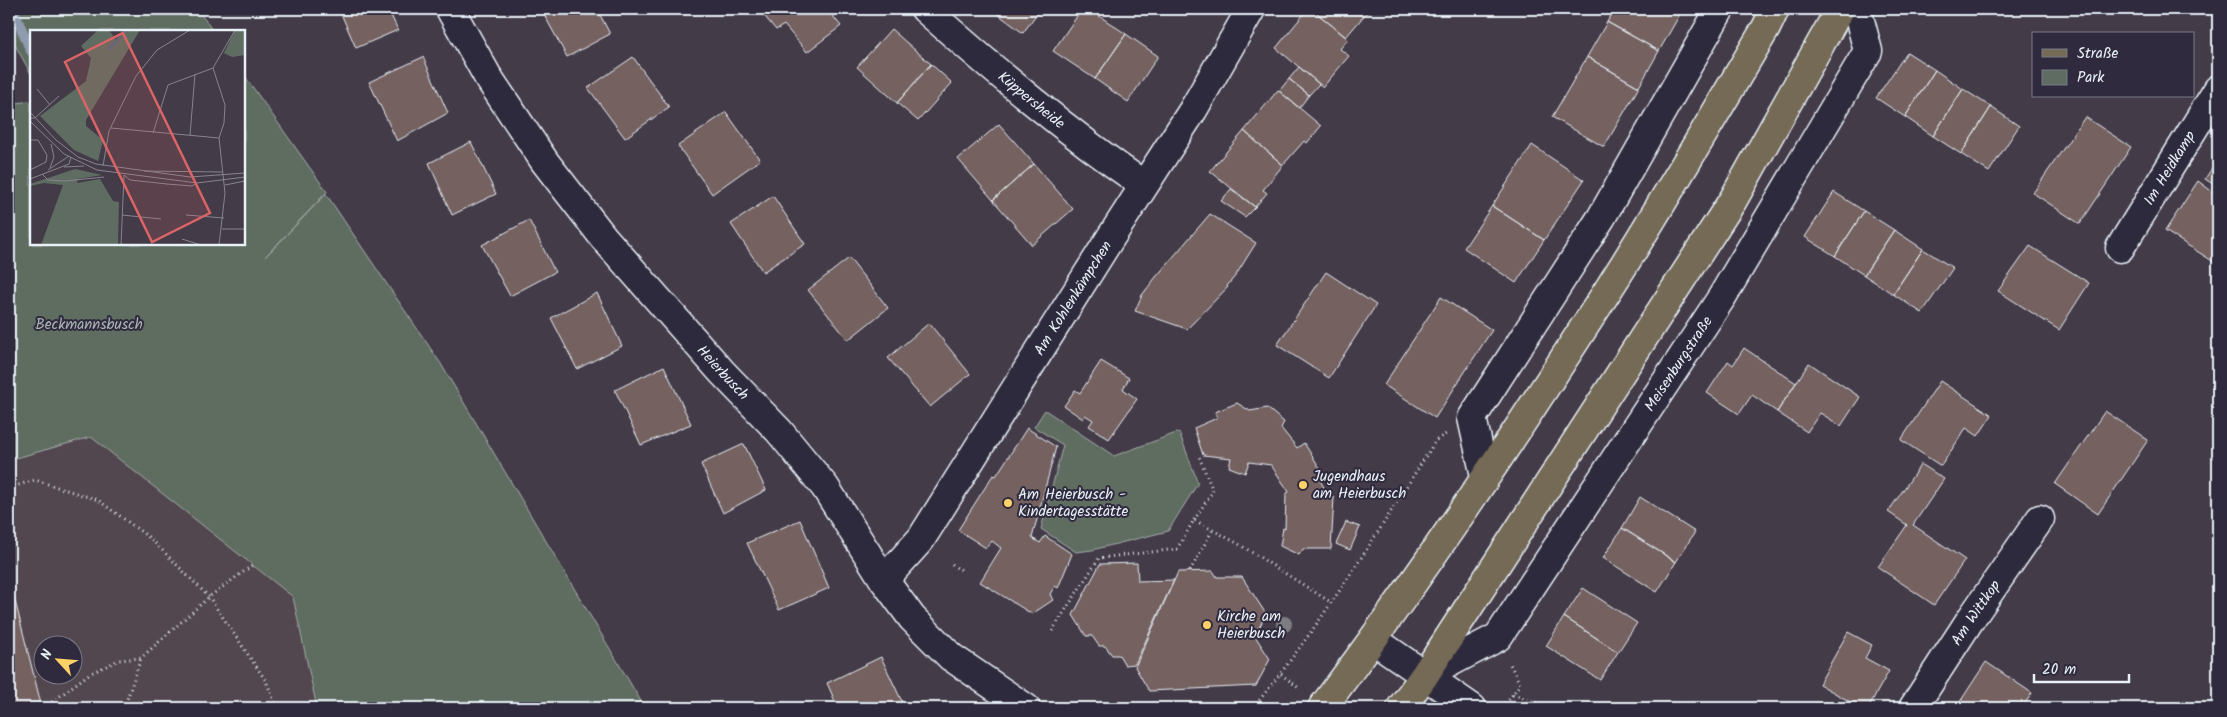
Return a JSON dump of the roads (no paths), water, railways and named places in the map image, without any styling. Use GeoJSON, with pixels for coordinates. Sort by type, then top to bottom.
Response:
{"type":"FeatureCollection","features":[{"type":"Feature","properties":{"kind":"main road"},"geometry":{"type":"LineString","coordinates":[[1322,708],[1374,640],[1456,522],[1609,289],[1766,28],[1775,9]]}},
{"type":"Feature","properties":{"kind":"main road","name":"Meisenburgstraße"},"geometry":{"type":"LineString","coordinates":[[1402,708],[1734,200],[1840,9]]}},
{"type":"Feature","properties":{"kind":"street","name":"Heierbusch"},"geometry":{"type":"LineString","coordinates":[[450,9],[488,77],[545,162],[604,238],[722,372],[779,431],[824,487],[884,580],[912,618],[951,657],[1026,708]]}},
{"type":"Feature","properties":{"kind":"street","name":"Küppersheide"},"geometry":{"type":"LineString","coordinates":[[925,9],[999,74],[1104,158],[1144,185]]}},
{"type":"Feature","properties":{"kind":"street","name":"Am Kohlenkämpchen"},"geometry":{"type":"LineString","coordinates":[[884,580],[921,539],[1193,110],[1251,9]]}},
{"type":"Feature","properties":{"kind":"street"},"geometry":{"type":"LineString","coordinates":[[1485,476],[1472,418],[1601,218],[1720,9]]}},
{"type":"Feature","properties":{"kind":"street","name":"Meisenburgstraße"},"geometry":{"type":"LineString","coordinates":[[1424,676],[1498,637],[1722,296],[1868,51],[1857,9]]}},
{"type":"Feature","properties":{"kind":"street","name":"Im Heidkamp"},"geometry":{"type":"LineString","coordinates":[[2120,248],[2218,89]]}},
{"type":"Feature","properties":{"kind":"street","name":"Am Wittkop"},"geometry":{"type":"LineString","coordinates":[[1913,708],[1970,620],[2040,519]]}},
{"type":"Feature","properties":{"kind":"street"},"geometry":{"type":"LineString","coordinates":[[1374,640],[1472,708]]}},
{"type":"Feature","properties":{"kind":"waterway"},"geometry":{"type":"LineString","coordinates":[[13,9],[30,49]]}},
{"type":"Feature","properties":{"kind":"place","name":"Jugendhaus am Heierbusch"},"geometry":{"type":"Point","coordinates":[1303,485]}},
{"type":"Feature","properties":{"kind":"place","name":"Am Heierbusch - Kindertagesstätte"},"geometry":{"type":"Point","coordinates":[1008,503]}},
{"type":"Feature","properties":{"kind":"place","name":"Kirche am Heierbusch"},"geometry":{"type":"Point","coordinates":[1207,625]}},
{"type":"Feature","properties":{"kind":"park label","name":"Beckmannsbusch"},"geometry":{"type":"Point","coordinates":[89,324]}}]}
